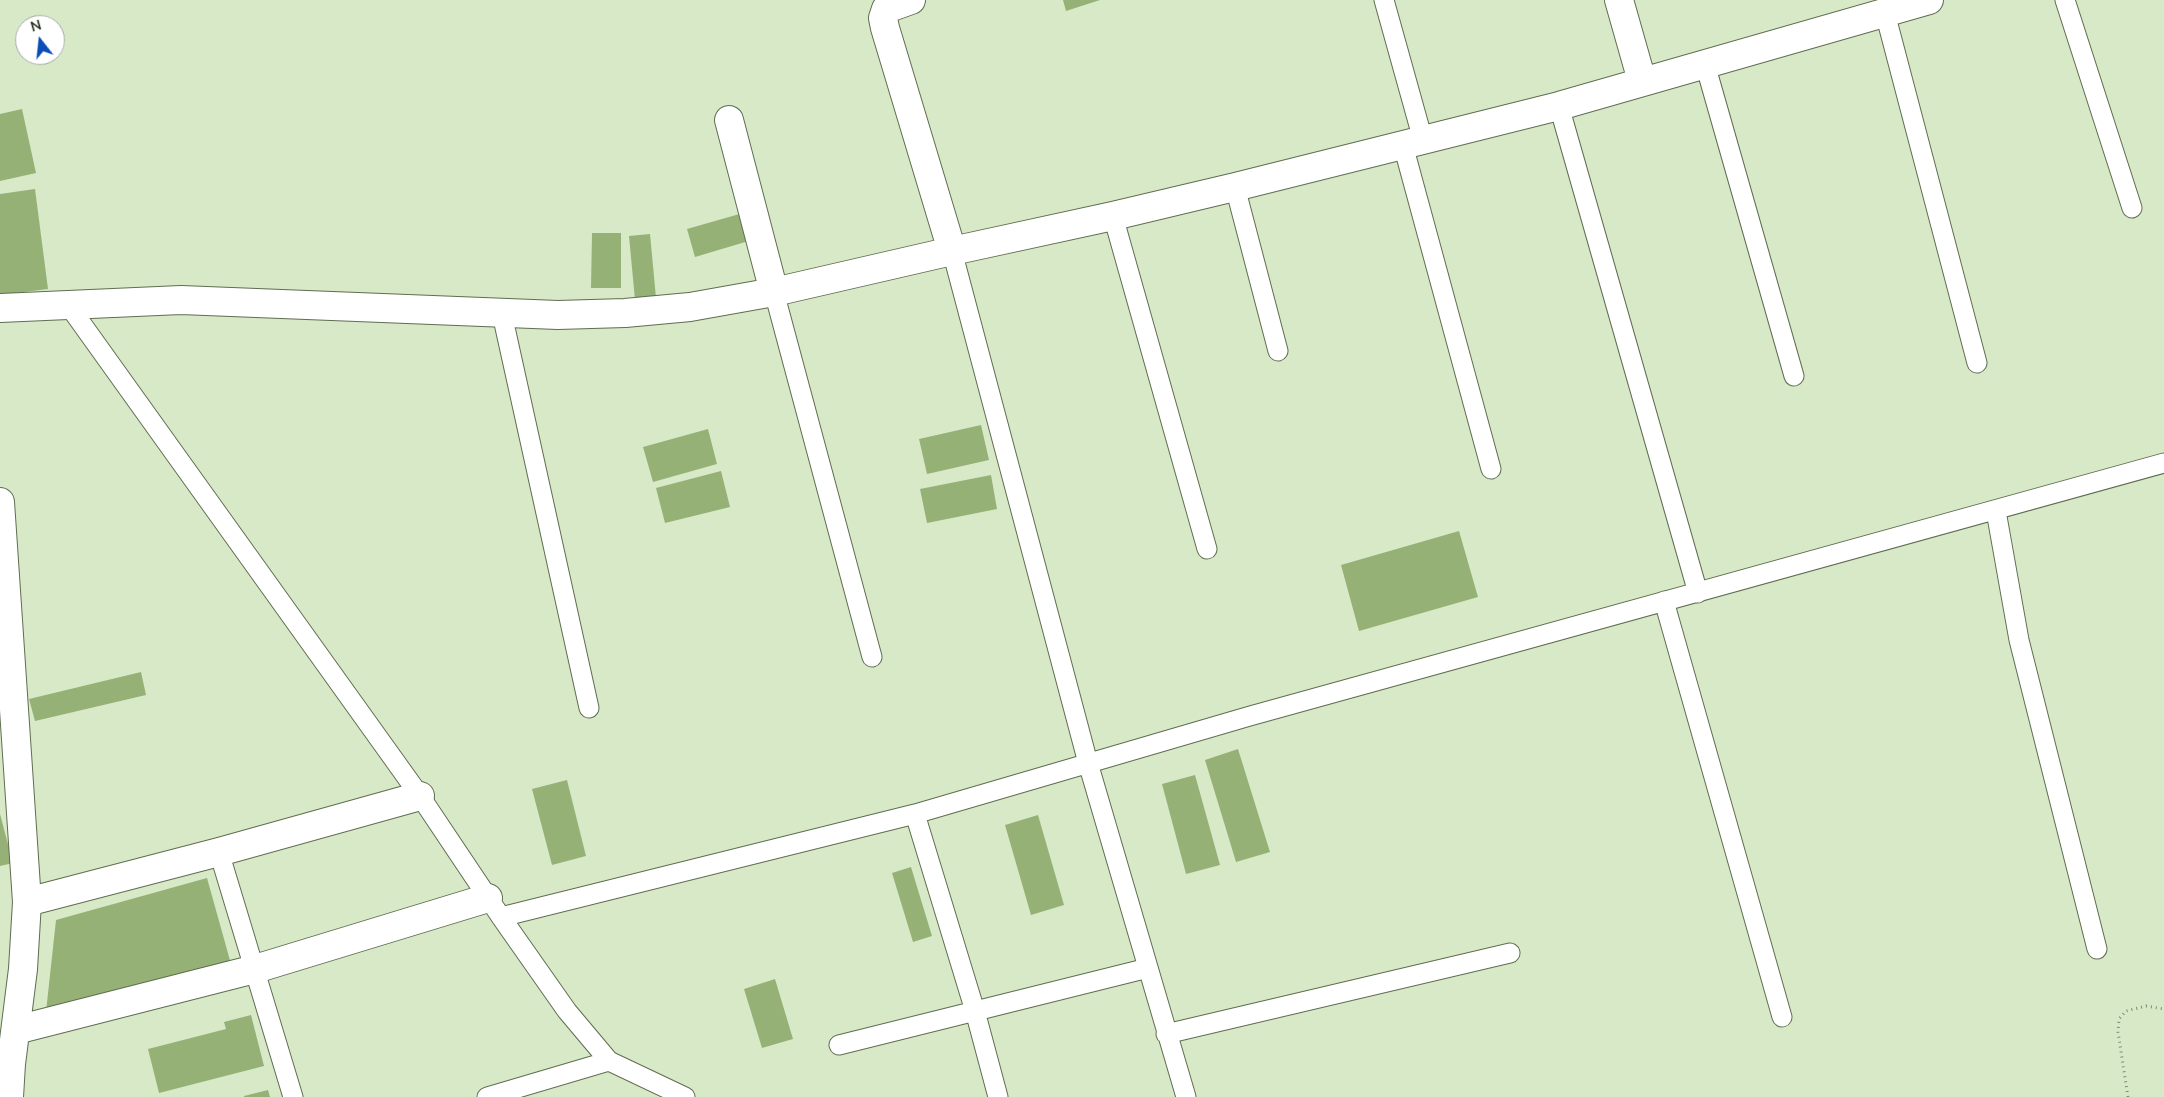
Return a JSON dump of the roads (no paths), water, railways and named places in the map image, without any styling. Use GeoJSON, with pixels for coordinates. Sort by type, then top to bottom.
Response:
{"type":"FeatureCollection","features":[{"type":"Feature","properties":{"kind":"street"},"geometry":{"type":"LineString","coordinates":[[911,0],[886,9],[884,18],[885,28],[952,251]]}},
{"type":"Feature","properties":{"kind":"street"},"geometry":{"type":"LineString","coordinates":[[1619,0],[1642,81]]}},
{"type":"Feature","properties":{"kind":"street"},"geometry":{"type":"LineString","coordinates":[[0,308],[181,300],[502,314],[625,313],[690,307],[774,292],[1113,216],[1559,106],[1929,0]]}},
{"type":"Feature","properties":{"kind":"street"},"geometry":{"type":"LineString","coordinates":[[729,120],[774,292]]}},
{"type":"Feature","properties":{"kind":"street"},"geometry":{"type":"LineString","coordinates":[[0,502],[9,769],[27,902],[16,1030],[5,1065],[9,1097]]}},
{"type":"Feature","properties":{"kind":"street"},"geometry":{"type":"LineString","coordinates":[[27,902],[219,852],[420,796]]}},
{"type":"Feature","properties":{"kind":"street"},"geometry":{"type":"LineString","coordinates":[[16,1030],[494,908]]}},
{"type":"Feature","properties":{"kind":"lane"},"geometry":{"type":"LineString","coordinates":[[1384,0],[1413,142],[1491,469]]}},
{"type":"Feature","properties":{"kind":"lane"},"geometry":{"type":"LineString","coordinates":[[2065,0],[2132,208]]}},
{"type":"Feature","properties":{"kind":"lane"},"geometry":{"type":"LineString","coordinates":[[1885,13],[1977,363]]}},
{"type":"Feature","properties":{"kind":"lane"},"geometry":{"type":"LineString","coordinates":[[1705,64],[1794,376]]}},
{"type":"Feature","properties":{"kind":"lane"},"geometry":{"type":"LineString","coordinates":[[1559,106],[1698,592]]}},
{"type":"Feature","properties":{"kind":"lane"},"geometry":{"type":"LineString","coordinates":[[1235,186],[1278,351]]}},
{"type":"Feature","properties":{"kind":"lane"},"geometry":{"type":"LineString","coordinates":[[1113,216],[1206,549]]}},
{"type":"Feature","properties":{"kind":"lane"},"geometry":{"type":"LineString","coordinates":[[952,251],[1088,763],[1186,1097]]}},
{"type":"Feature","properties":{"kind":"lane"},"geometry":{"type":"LineString","coordinates":[[774,292],[872,657]]}},
{"type":"Feature","properties":{"kind":"lane"},"geometry":{"type":"LineString","coordinates":[[69,306],[420,796],[494,908],[567,1010],[609,1061],[685,1097]]}},
{"type":"Feature","properties":{"kind":"lane"},"geometry":{"type":"LineString","coordinates":[[502,314],[589,708]]}},
{"type":"Feature","properties":{"kind":"lane"},"geometry":{"type":"LineString","coordinates":[[494,908],[916,814],[1088,763],[1664,601],[2164,464]]}},
{"type":"Feature","properties":{"kind":"lane"},"geometry":{"type":"LineString","coordinates":[[1996,510],[2019,640],[2097,949]]}},
{"type":"Feature","properties":{"kind":"lane"},"geometry":{"type":"LineString","coordinates":[[1664,601],[1782,1017]]}},
{"type":"Feature","properties":{"kind":"lane"},"geometry":{"type":"LineString","coordinates":[[916,814],[976,1011],[998,1097]]}},
{"type":"Feature","properties":{"kind":"lane"},"geometry":{"type":"LineString","coordinates":[[219,852],[293,1097]]}},
{"type":"Feature","properties":{"kind":"lane"},"geometry":{"type":"LineString","coordinates":[[1166,1034],[1510,953]]}},
{"type":"Feature","properties":{"kind":"lane"},"geometry":{"type":"LineString","coordinates":[[839,1045],[1148,968]]}},
{"type":"Feature","properties":{"kind":"lane"},"geometry":{"type":"LineString","coordinates":[[487,1097],[609,1061]]}}]}
